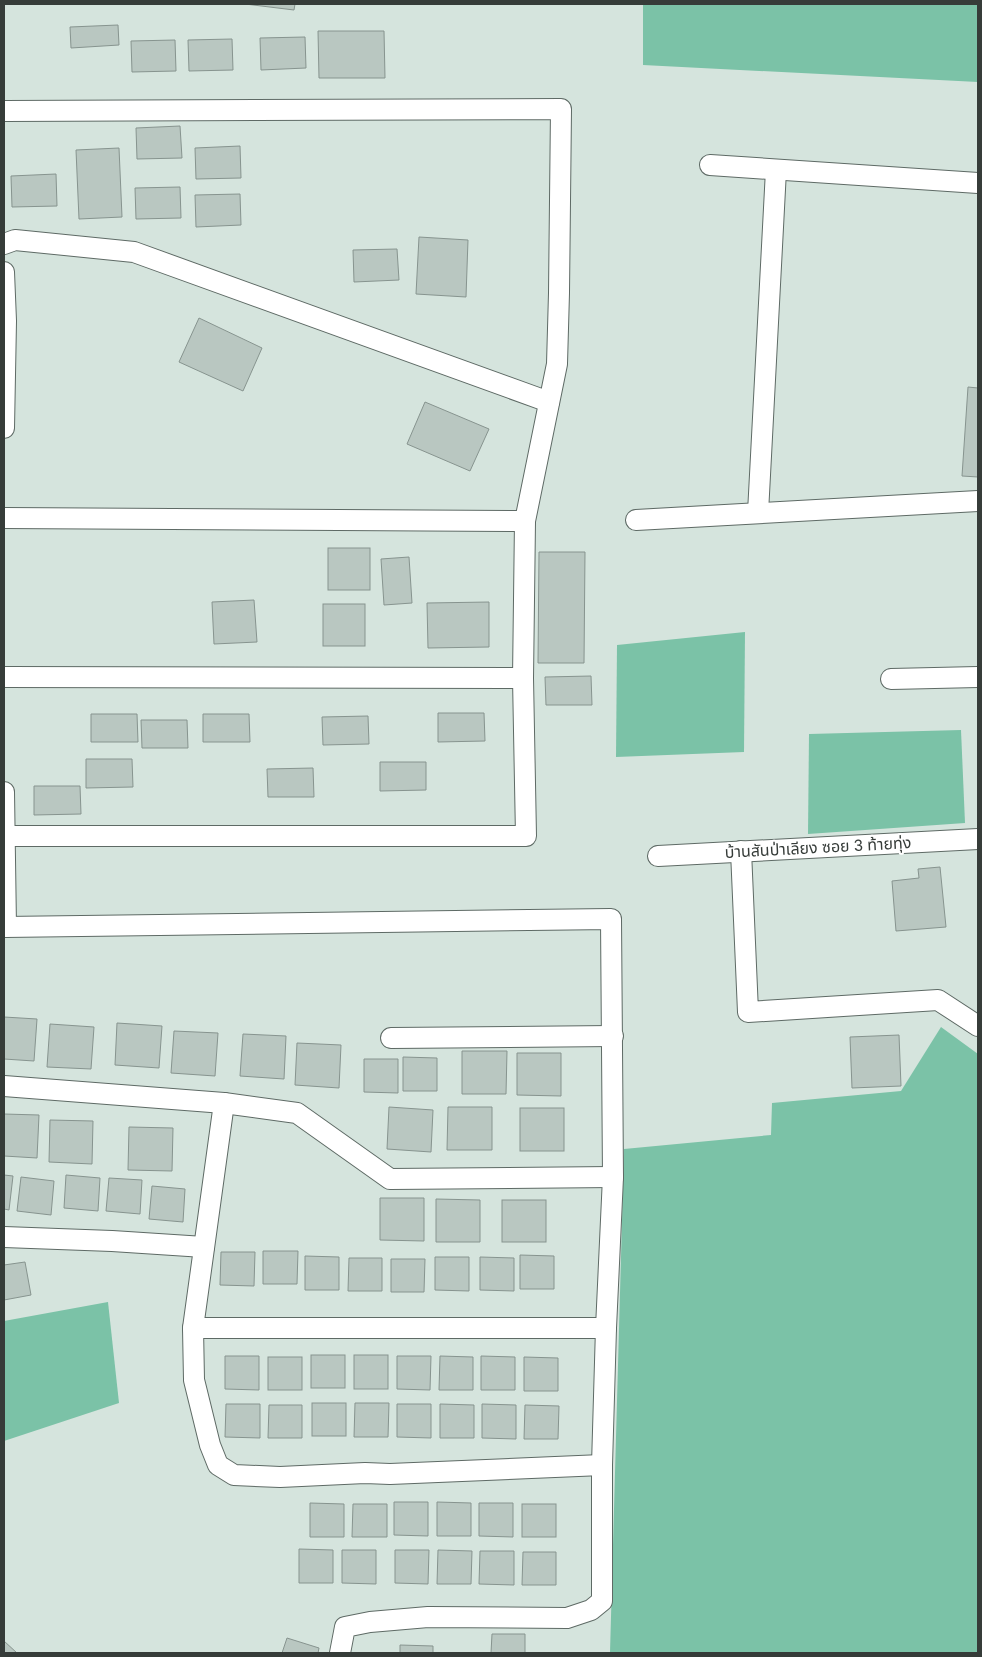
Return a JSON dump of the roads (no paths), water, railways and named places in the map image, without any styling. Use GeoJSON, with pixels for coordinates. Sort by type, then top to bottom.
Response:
{"type":"FeatureCollection","features":[{"type":"Feature","properties":{"kind":"street"},"geometry":{"type":"LineString","coordinates":[[4,112],[561,109],[560,293],[557,364],[525,521],[523,678],[526,836],[4,836]]}},
{"type":"Feature","properties":{"kind":"street"},"geometry":{"type":"LineString","coordinates":[[710,165],[978,183]]}},
{"type":"Feature","properties":{"kind":"street"},"geometry":{"type":"LineString","coordinates":[[758,513],[776,170]]}},
{"type":"Feature","properties":{"kind":"street"},"geometry":{"type":"LineString","coordinates":[[4,244],[15,240],[134,252],[549,402]]}},
{"type":"Feature","properties":{"kind":"street"},"geometry":{"type":"LineString","coordinates":[[4,272],[4,428]]}},
{"type":"Feature","properties":{"kind":"street"},"geometry":{"type":"LineString","coordinates":[[636,520],[978,501]]}},
{"type":"Feature","properties":{"kind":"street"},"geometry":{"type":"LineString","coordinates":[[4,518],[525,521]]}},
{"type":"Feature","properties":{"kind":"street"},"geometry":{"type":"LineString","coordinates":[[4,677],[523,678]]}},
{"type":"Feature","properties":{"kind":"street"},"geometry":{"type":"LineString","coordinates":[[891,679],[978,677]]}},
{"type":"Feature","properties":{"kind":"street"},"geometry":{"type":"LineString","coordinates":[[4,792],[5,927],[611,919],[613,1177],[602,1465],[602,1601],[591,1610],[566,1618],[428,1617],[370,1622],[344,1627],[340,1653]]}},
{"type":"Feature","properties":{"kind":"street","name":"บ้านสันป่าเลียง ซอย 3 ท้ายทุ่ง"},"geometry":{"type":"LineString","coordinates":[[658,856],[978,839]]}},
{"type":"Feature","properties":{"kind":"street"},"geometry":{"type":"LineString","coordinates":[[741,851],[748,1012],[938,1000],[978,1026]]}},
{"type":"Feature","properties":{"kind":"street"},"geometry":{"type":"LineString","coordinates":[[391,1038],[613,1036]]}},
{"type":"Feature","properties":{"kind":"street"},"geometry":{"type":"LineString","coordinates":[[4,1086],[224,1103],[298,1113],[390,1179],[613,1177]]}},
{"type":"Feature","properties":{"kind":"street"},"geometry":{"type":"LineString","coordinates":[[224,1103],[193,1328],[194,1380],[210,1445],[218,1465],[234,1475],[280,1477],[602,1465]]}},
{"type":"Feature","properties":{"kind":"street"},"geometry":{"type":"LineString","coordinates":[[4,1237],[204,1247]]}},
{"type":"Feature","properties":{"kind":"street"},"geometry":{"type":"LineString","coordinates":[[193,1328],[606,1328]]}}]}
